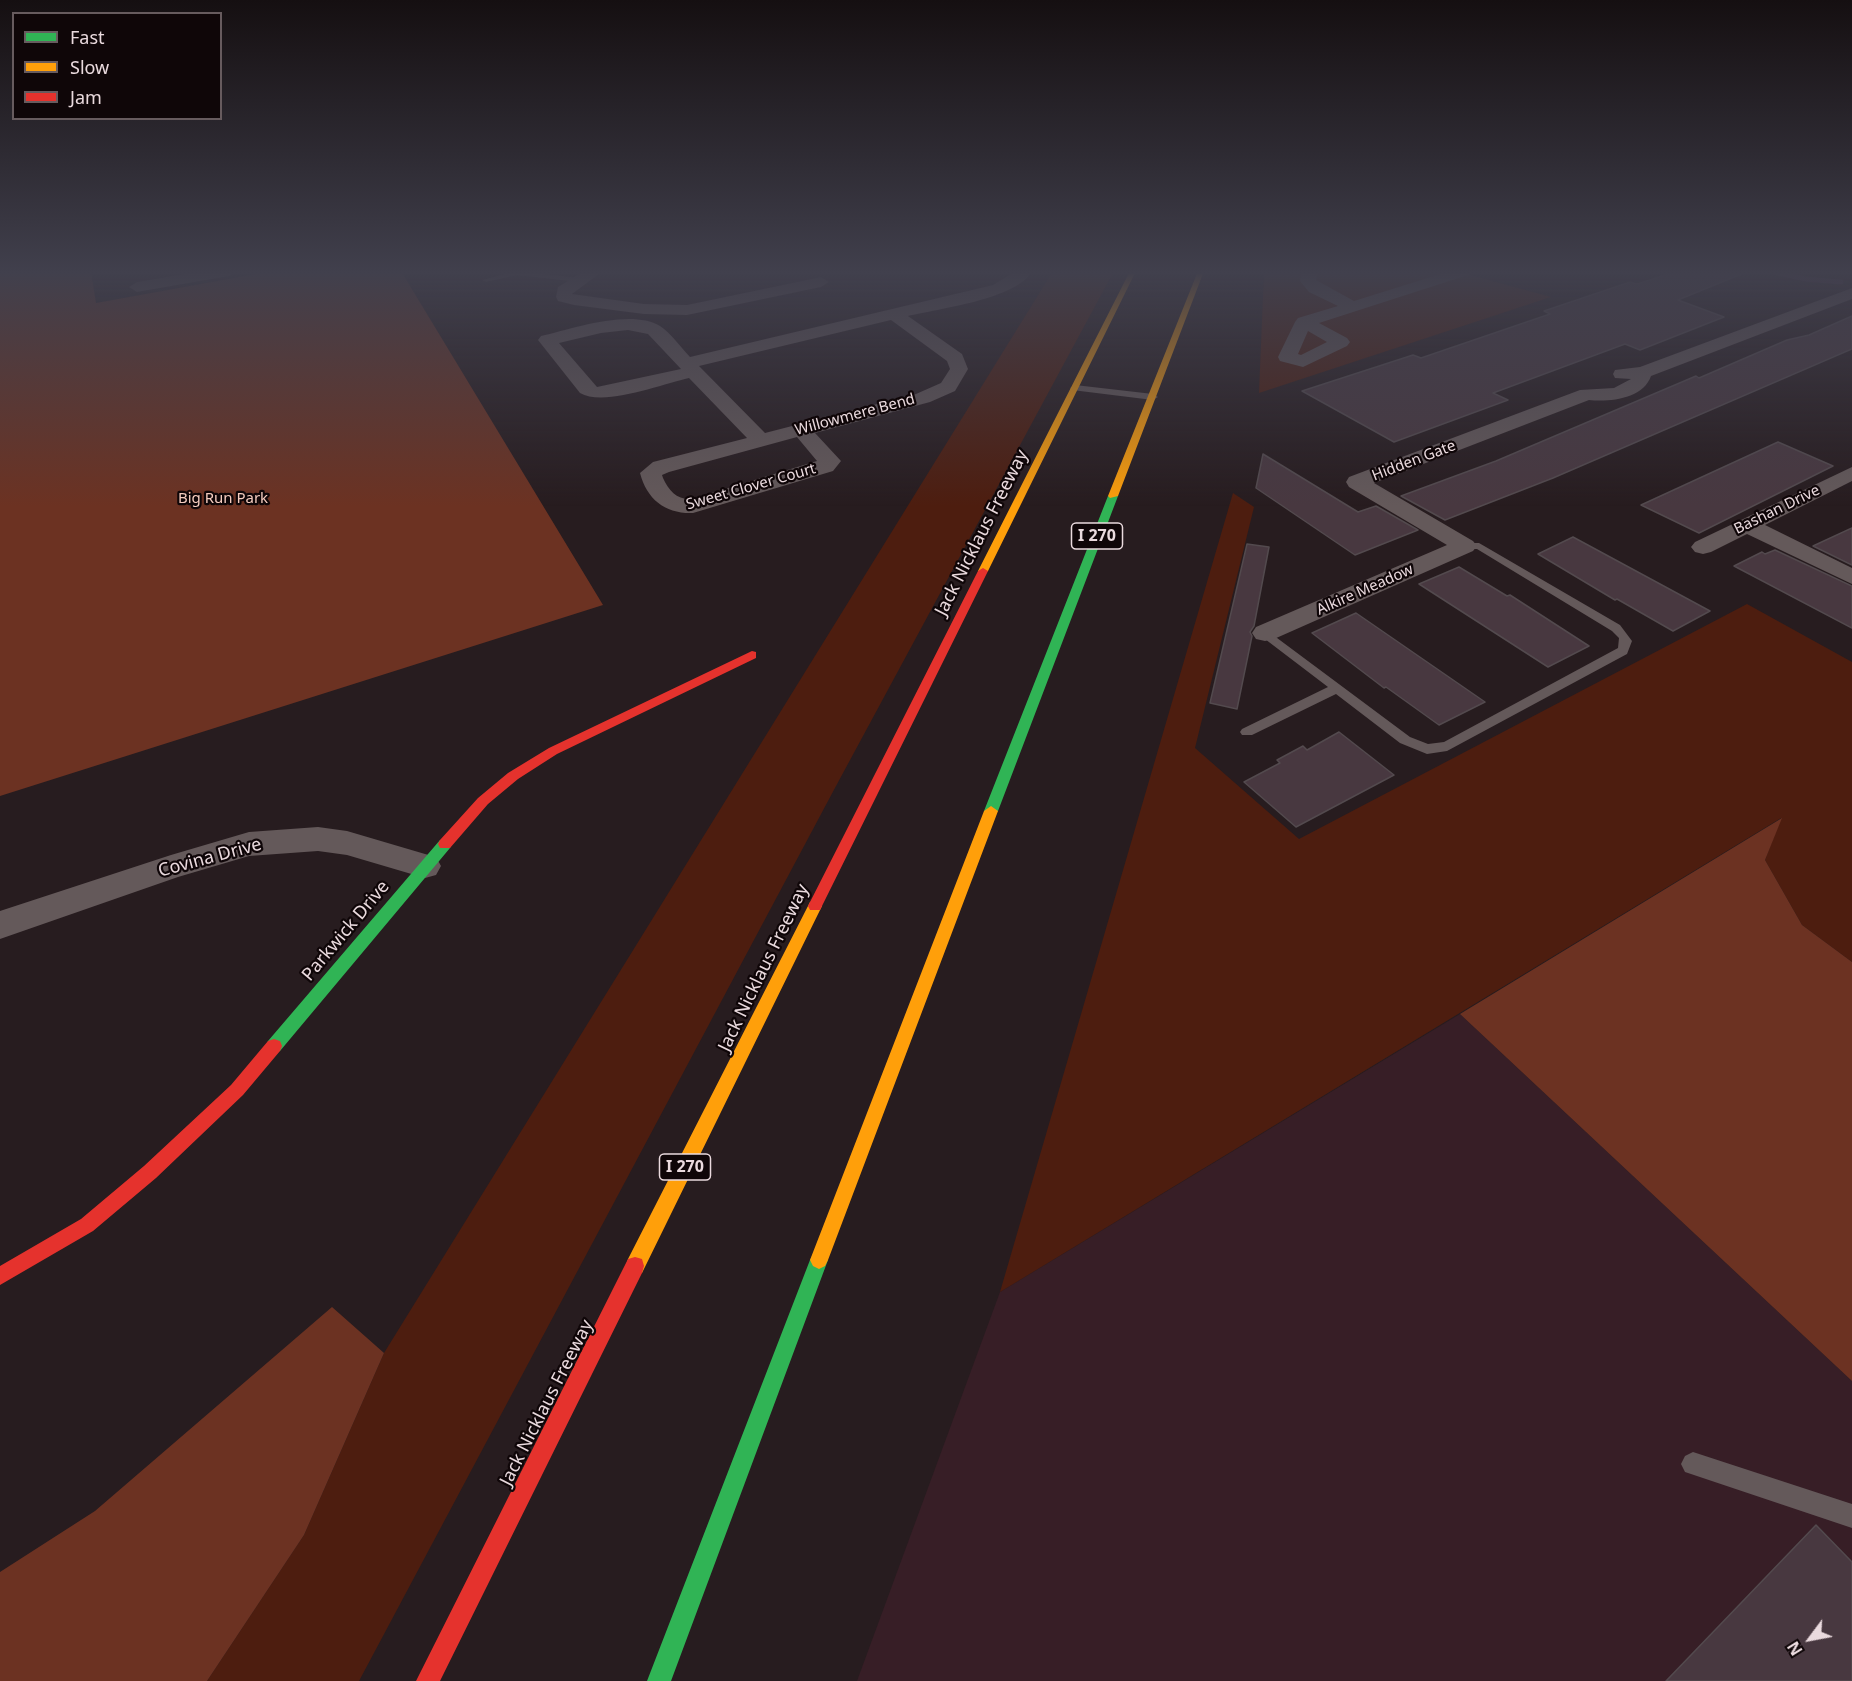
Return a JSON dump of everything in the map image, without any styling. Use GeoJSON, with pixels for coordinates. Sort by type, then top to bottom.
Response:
{"type":"FeatureCollection","features":[{"type":"Feature","properties":{"kind":"main road","name":"Jack Nicklaus Freeway"},"geometry":{"type":"LineString","coordinates":[[428,1681],[1095,349]]}},
{"type":"Feature","properties":{"kind":"main road","name":"I 270"},"geometry":{"type":"LineString","coordinates":[[659,1681],[1039,685],[1171,349]]}},
{"type":"Feature","properties":{"kind":"main road","name":"Parkwick Drive"},"geometry":{"type":"LineString","coordinates":[[0,1276],[87,1226],[150,1172],[237,1090],[425,866],[483,801],[513,776],[553,751],[752,655]]}},
{"type":"Feature","properties":{"kind":"street"},"geometry":{"type":"LineString","coordinates":[[555,349],[587,389],[594,393],[758,349]]}},
{"type":"Feature","properties":{"kind":"street"},"geometry":{"type":"LineString","coordinates":[[673,349],[760,440]]}},
{"type":"Feature","properties":{"kind":"street","name":"Willowmere Bend"},"geometry":{"type":"LineString","coordinates":[[760,440],[923,398],[948,387],[960,369],[955,358],[943,349]]}},
{"type":"Feature","properties":{"kind":"street","name":"Hidden Gate"},"geometry":{"type":"LineString","coordinates":[[1465,546],[1357,482],[1587,394],[1607,395],[1628,390],[1640,384],[1644,377],[1643,373],[1704,349]]}},
{"type":"Feature","properties":{"kind":"street","name":"Sweet Clover Court"},"geometry":{"type":"LineString","coordinates":[[760,440],[661,467],[651,473],[652,480],[670,503],[680,507],[693,506],[825,466],[830,461],[801,429]]}},
{"type":"Feature","properties":{"kind":"street","name":"Bashan Drive"},"geometry":{"type":"LineString","coordinates":[[1703,547],[1852,473]]}},
{"type":"Feature","properties":{"kind":"street"},"geometry":{"type":"LineString","coordinates":[[1748,525],[1852,578]]}},
{"type":"Feature","properties":{"kind":"street","name":"Alkire Meadow"},"geometry":{"type":"LineString","coordinates":[[1265,633],[1465,546]]}},
{"type":"Feature","properties":{"kind":"street","name":"Covina Drive"},"geometry":{"type":"LineString","coordinates":[[0,925],[171,867],[249,844],[318,839],[346,843],[425,866]]}},
{"type":"Feature","properties":{"kind":"lane"},"geometry":{"type":"LineString","coordinates":[[1076,388],[1153,397]]}},
{"type":"Feature","properties":{"kind":"lane"},"geometry":{"type":"LineString","coordinates":[[1265,633],[1405,740],[1416,746],[1437,749],[1538,699],[1626,649],[1628,643],[1624,635],[1616,628],[1479,546],[1465,546]]}},
{"type":"Feature","properties":{"kind":"lane"},"geometry":{"type":"LineString","coordinates":[[1247,732],[1337,688]]}},
{"type":"Feature","properties":{"kind":"lane"},"geometry":{"type":"LineString","coordinates":[[1693,1464],[1852,1516]]}},
{"type":"Feature","properties":{"kind":"shaded area"},"geometry":{"type":"Polygon","coordinates":[[[1004,349],[1072,349],[359,1681],[207,1681],[304,1535],[384,1353],[1004,349]]]}},
{"type":"Feature","properties":{"kind":"shaded area"},"geometry":{"type":"Polygon","coordinates":[[[1261,349],[1391,349],[1259,393],[1261,349]]]}},
{"type":"Feature","properties":{"kind":"shaded area"},"geometry":{"type":"Polygon","coordinates":[[[1233,493],[1254,507],[1195,748],[1299,839],[1747,604],[1852,662],[1852,962],[1802,925],[1765,860],[1781,818],[1000,1292],[1233,493]]]}},
{"type":"Feature","properties":{"kind":"shaded area"},"geometry":{"type":"Polygon","coordinates":[[[1460,1014],[1852,1381],[1852,1681],[857,1681],[1000,1292],[1460,1014]]]}},
{"type":"Feature","properties":{"kind":"green space","name":"Big Run Park"},"geometry":{"type":"Polygon","coordinates":[[[0,349],[448,349],[603,605],[0,796],[0,349]]]}},
{"type":"Feature","properties":{"kind":"green space"},"geometry":{"type":"Polygon","coordinates":[[[1782,818],[1765,860],[1802,925],[1852,962],[1852,1381],[1460,1014],[1782,818]]]}},
{"type":"Feature","properties":{"kind":"green space"},"geometry":{"type":"Polygon","coordinates":[[[332,1307],[384,1353],[304,1535],[207,1681],[0,1681],[0,1572],[95,1511],[332,1307]]]}},
{"type":"Feature","properties":{"kind":"building"},"geometry":{"type":"Polygon","coordinates":[[[1446,349],[1610,349],[1493,393],[1508,400],[1394,442],[1302,391],[1413,355],[1421,358],[1446,349]]]}},
{"type":"Feature","properties":{"kind":"building"},"geometry":{"type":"Polygon","coordinates":[[[1765,349],[1851,349],[1553,478],[1445,520],[1401,496],[1496,461],[1696,376],[1699,378],[1765,349]]]}},
{"type":"Feature","properties":{"kind":"building"},"geometry":{"type":"Polygon","coordinates":[[[1778,442],[1833,466],[1699,533],[1641,505],[1778,442]]]}},
{"type":"Feature","properties":{"kind":"building"},"geometry":{"type":"Polygon","coordinates":[[[1263,454],[1358,512],[1376,506],[1418,530],[1355,555],[1256,488],[1263,454]]]}},
{"type":"Feature","properties":{"kind":"building"},"geometry":{"type":"Polygon","coordinates":[[[1852,528],[1852,565],[1813,546],[1852,528]]]}},
{"type":"Feature","properties":{"kind":"building"},"geometry":{"type":"Polygon","coordinates":[[[1573,537],[1710,611],[1673,631],[1617,599],[1615,600],[1538,554],[1573,537]]]}},
{"type":"Feature","properties":{"kind":"building"},"geometry":{"type":"Polygon","coordinates":[[[1247,544],[1269,547],[1254,626],[1250,632],[1252,636],[1237,709],[1210,703],[1247,544]]]}},
{"type":"Feature","properties":{"kind":"building"},"geometry":{"type":"Polygon","coordinates":[[[1775,550],[1852,586],[1852,628],[1734,566],[1762,552],[1765,554],[1775,550]]]}},
{"type":"Feature","properties":{"kind":"building"},"geometry":{"type":"Polygon","coordinates":[[[1459,567],[1507,596],[1510,595],[1589,646],[1548,667],[1419,584],[1459,567]]]}},
{"type":"Feature","properties":{"kind":"building"},"geometry":{"type":"Polygon","coordinates":[[[1356,613],[1485,702],[1439,725],[1386,687],[1384,688],[1312,633],[1356,613]]]}},
{"type":"Feature","properties":{"kind":"building"},"geometry":{"type":"Polygon","coordinates":[[[1339,732],[1394,775],[1296,827],[1244,782],[1280,763],[1277,760],[1303,746],[1307,750],[1339,732]]]}},
{"type":"Feature","properties":{"kind":"building"},"geometry":{"type":"Polygon","coordinates":[[[1816,1525],[1852,1562],[1852,1681],[1666,1681],[1816,1525]]]}},
{"type":"Feature","properties":{"kind":"traffic: fast"},"geometry":{"type":"LineString","coordinates":[[991,811],[1113,496]]}},
{"type":"Feature","properties":{"kind":"traffic: fast"},"geometry":{"type":"LineString","coordinates":[[274,1046],[445,844]]}},
{"type":"Feature","properties":{"kind":"traffic: fast"},"geometry":{"type":"LineString","coordinates":[[659,1681],[819,1260]]}},
{"type":"Feature","properties":{"kind":"traffic: slow"},"geometry":{"type":"LineString","coordinates":[[983,571],[1094,349]]}},
{"type":"Feature","properties":{"kind":"traffic: slow"},"geometry":{"type":"LineString","coordinates":[[1113,496],[1170,349]]}},
{"type":"Feature","properties":{"kind":"traffic: slow"},"geometry":{"type":"LineString","coordinates":[[819,1260],[991,811]]}},
{"type":"Feature","properties":{"kind":"traffic: slow"},"geometry":{"type":"LineString","coordinates":[[635,1266],[815,906]]}},
{"type":"Feature","properties":{"kind":"traffic: jam"},"geometry":{"type":"LineString","coordinates":[[815,906],[983,571]]}},
{"type":"Feature","properties":{"kind":"traffic: jam"},"geometry":{"type":"LineString","coordinates":[[445,844],[483,801],[513,776],[553,751],[752,655]]}},
{"type":"Feature","properties":{"kind":"traffic: jam"},"geometry":{"type":"LineString","coordinates":[[0,1276],[87,1225],[150,1172],[237,1090],[274,1046]]}},
{"type":"Feature","properties":{"kind":"traffic: jam"},"geometry":{"type":"LineString","coordinates":[[428,1681],[635,1266]]}}]}
